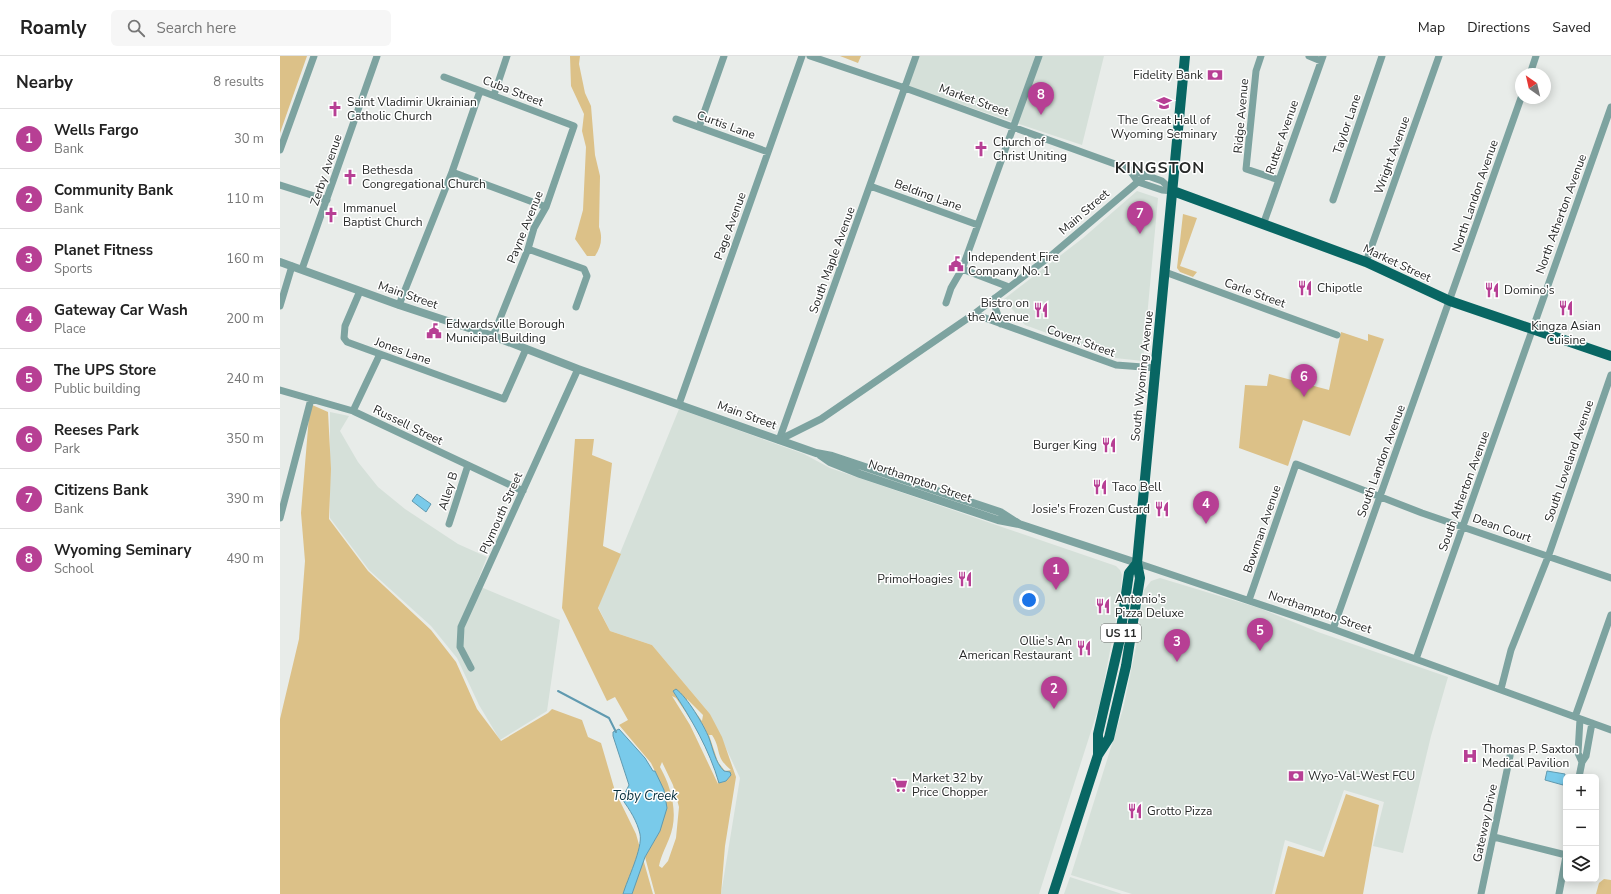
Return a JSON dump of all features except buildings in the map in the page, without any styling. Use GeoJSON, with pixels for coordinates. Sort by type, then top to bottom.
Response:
{"type":"FeatureCollection","features":[{"type":"Feature","properties":{"kind":"main road","name":"US 11"},"geometry":{"type":"LineString","coordinates":[[1173,191],[1185,56]]}},
{"type":"Feature","properties":{"kind":"main road","name":"Market Street"},"geometry":{"type":"LineString","coordinates":[[1173,191],[1366,262],[1450,301],[1611,356]]}},
{"type":"Feature","properties":{"kind":"main road","name":"South Wyoming Avenue"},"geometry":{"type":"LineString","coordinates":[[1053,894],[1098,755],[1098,734],[1120,643],[1129,573],[1137,563],[1173,191]]}},
{"type":"Feature","properties":{"kind":"street"},"geometry":{"type":"LineString","coordinates":[[280,150],[314,56]]}},
{"type":"Feature","properties":{"kind":"street","name":"Zerby Avenue"},"geometry":{"type":"LineString","coordinates":[[302,269],[377,56]]}},
{"type":"Feature","properties":{"kind":"street"},"geometry":{"type":"LineString","coordinates":[[494,95],[507,56]]}},
{"type":"Feature","properties":{"kind":"street"},"geometry":{"type":"LineString","coordinates":[[698,127],[724,56]]}},
{"type":"Feature","properties":{"kind":"street","name":"Page Avenue"},"geometry":{"type":"LineString","coordinates":[[679,404],[802,56]]}},
{"type":"Feature","properties":{"kind":"street","name":"Market Street"},"geometry":{"type":"LineString","coordinates":[[810,56],[905,88],[1146,175],[1162,181],[1173,191]]}},
{"type":"Feature","properties":{"kind":"street","name":"South Maple Avenue"},"geometry":{"type":"LineString","coordinates":[[780,440],[916,56]]}},
{"type":"Feature","properties":{"kind":"street"},"geometry":{"type":"LineString","coordinates":[[946,303],[951,288],[962,269],[1039,56]]}},
{"type":"Feature","properties":{"kind":"street","name":"Ridge Avenue"},"geometry":{"type":"LineString","coordinates":[[1260,56],[1256,71],[1254,103],[1246,169],[1279,180]]}},
{"type":"Feature","properties":{"kind":"street"},"geometry":{"type":"LineString","coordinates":[[1309,56],[1322,58]]}},
{"type":"Feature","properties":{"kind":"street","name":"Taylor Lane"},"geometry":{"type":"LineString","coordinates":[[1333,200],[1382,56]]}},
{"type":"Feature","properties":{"kind":"street","name":"Wright Avenue"},"geometry":{"type":"LineString","coordinates":[[1366,262],[1439,56]]}},
{"type":"Feature","properties":{"kind":"street"},"geometry":{"type":"LineString","coordinates":[[1532,68],[1536,56]]}},
{"type":"Feature","properties":{"kind":"street","name":"Rutter Avenue"},"geometry":{"type":"LineString","coordinates":[[1263,225],[1322,58]]}},
{"type":"Feature","properties":{"kind":"street","name":"Cuba Street"},"geometry":{"type":"LineString","coordinates":[[444,77],[574,126]]}},
{"type":"Feature","properties":{"kind":"street"},"geometry":{"type":"LineString","coordinates":[[399,305],[452,172],[480,90]]}},
{"type":"Feature","properties":{"kind":"street","name":"North Landon Avenue"},"geometry":{"type":"LineString","coordinates":[[1450,301],[1519,104]]}},
{"type":"Feature","properties":{"kind":"street","name":"North Atherton Avenue"},"geometry":{"type":"LineString","coordinates":[[1532,329],[1611,107]]}},
{"type":"Feature","properties":{"kind":"street","name":"Curtis Lane"},"geometry":{"type":"LineString","coordinates":[[676,119],[768,152]]}},
{"type":"Feature","properties":{"kind":"street","name":"Payne Avenue"},"geometry":{"type":"LineString","coordinates":[[493,336],[528,249],[534,228],[546,207],[574,126]]}},
{"type":"Feature","properties":{"kind":"street"},"geometry":{"type":"LineString","coordinates":[[1129,169],[1138,182]]}},
{"type":"Feature","properties":{"kind":"street"},"geometry":{"type":"LineString","coordinates":[[452,172],[546,207]]}},
{"type":"Feature","properties":{"kind":"street","name":"Main Street"},"geometry":{"type":"LineString","coordinates":[[280,262],[399,305],[493,336],[578,369],[780,440],[821,418],[974,314],[1053,254],[1146,175]]}},
{"type":"Feature","properties":{"kind":"street","name":"Market Street"},"geometry":{"type":"LineString","coordinates":[[1138,182],[1162,190],[1173,191]]}},
{"type":"Feature","properties":{"kind":"street"},"geometry":{"type":"LineString","coordinates":[[280,185],[327,200]]}},
{"type":"Feature","properties":{"kind":"street","name":"Belding Lane"},"geometry":{"type":"LineString","coordinates":[[870,186],[978,225]]}},
{"type":"Feature","properties":{"kind":"street"},"geometry":{"type":"LineString","coordinates":[[528,249],[584,269],[587,276],[576,307]]}},
{"type":"Feature","properties":{"kind":"street"},"geometry":{"type":"LineString","coordinates":[[280,306],[292,266]]}},
{"type":"Feature","properties":{"kind":"street"},"geometry":{"type":"LineString","coordinates":[[962,269],[1009,287]]}},
{"type":"Feature","properties":{"kind":"street","name":"Carle Street"},"geometry":{"type":"LineString","coordinates":[[1165,272],[1337,335]]}},
{"type":"Feature","properties":{"kind":"street","name":"Jones Lane"},"geometry":{"type":"LineString","coordinates":[[360,291],[346,326],[344,338],[347,342],[504,399],[526,349]]}},
{"type":"Feature","properties":{"kind":"street"},"geometry":{"type":"LineString","coordinates":[[995,298],[996,310],[1000,324]]}},
{"type":"Feature","properties":{"kind":"street","name":"South Landon Avenue"},"geometry":{"type":"LineString","coordinates":[[1333,629],[1450,301]]}},
{"type":"Feature","properties":{"kind":"street","name":"Covert Street"},"geometry":{"type":"LineString","coordinates":[[974,314],[1116,366],[1156,368]]}},
{"type":"Feature","properties":{"kind":"street","name":"South Atherton Avenue"},"geometry":{"type":"LineString","coordinates":[[1416,659],[1513,387],[1532,329]]}},
{"type":"Feature","properties":{"kind":"street"},"geometry":{"type":"LineString","coordinates":[[353,411],[380,354]]}},
{"type":"Feature","properties":{"kind":"street","name":"Plymouth Street"},"geometry":{"type":"LineString","coordinates":[[471,668],[460,647],[461,627],[578,369]]}},
{"type":"Feature","properties":{"kind":"street","name":"South Loveland Avenue"},"geometry":{"type":"LineString","coordinates":[[1501,689],[1511,650],[1548,557],[1611,375]]}},
{"type":"Feature","properties":{"kind":"street","name":"Russell Street"},"geometry":{"type":"LineString","coordinates":[[280,390],[353,411],[523,491]]}},
{"type":"Feature","properties":{"kind":"street"},"geometry":{"type":"LineString","coordinates":[[280,518],[311,399]]}},
{"type":"Feature","properties":{"kind":"street","name":"Northampton Street"},"geometry":{"type":"LineString","coordinates":[[780,440],[1000,512],[1019,524],[1333,629],[1611,730]]}},
{"type":"Feature","properties":{"kind":"street","name":"Dean Court"},"geometry":{"type":"LineString","coordinates":[[1296,464],[1548,557],[1611,578]]}},
{"type":"Feature","properties":{"kind":"street","name":"Bowman Avenue"},"geometry":{"type":"LineString","coordinates":[[1249,600],[1296,464]]}},
{"type":"Feature","properties":{"kind":"street","name":"Alley B"},"geometry":{"type":"LineString","coordinates":[[449,524],[468,465]]}},
{"type":"Feature","properties":{"kind":"street"},"geometry":{"type":"LineString","coordinates":[[1582,762],[1578,753],[1577,718],[1611,615]]}},
{"type":"Feature","properties":{"kind":"street"},"geometry":{"type":"LineString","coordinates":[[1580,774],[1582,762],[1586,756],[1592,723]]}},
{"type":"Feature","properties":{"kind":"street","name":"Gateway Drive"},"geometry":{"type":"LineString","coordinates":[[1481,894],[1510,756]]}},
{"type":"Feature","properties":{"kind":"street"},"geometry":{"type":"LineString","coordinates":[[1494,837],[1563,854]]}},
{"type":"Feature","properties":{"kind":"street"},"geometry":{"type":"LineString","coordinates":[[1558,894],[1563,870]]}},
{"type":"Feature","properties":{"kind":"shaded area"},"geometry":{"type":"Polygon","coordinates":[[[280,56],[307,56],[280,133],[280,56]]]}},
{"type":"Feature","properties":{"kind":"shaded area"},"geometry":{"type":"Polygon","coordinates":[[[570,56],[580,56],[579,64],[585,93],[591,106],[595,155],[600,176],[599,227],[601,238],[599,250],[595,256],[587,256],[575,239],[583,210],[586,147],[582,131],[584,114],[571,86],[570,56]]]}},
{"type":"Feature","properties":{"kind":"shaded area"},"geometry":{"type":"Polygon","coordinates":[[[840,56],[861,56],[858,63],[840,56]]]}},
{"type":"Feature","properties":{"kind":"shaded area"},"geometry":{"type":"Polygon","coordinates":[[[914,56],[1104,56],[1082,145],[903,85],[914,56]]]}},
{"type":"Feature","properties":{"kind":"shaded area"},"geometry":{"type":"Polygon","coordinates":[[[1137,191],[1158,198],[1143,361],[1115,358],[1025,325],[1004,299],[1083,238],[1137,191]]]}},
{"type":"Feature","properties":{"kind":"shaded area"},"geometry":{"type":"Polygon","coordinates":[[[1183,214],[1197,218],[1180,266],[1197,272],[1193,277],[1180,272],[1177,268],[1183,214]]]}},
{"type":"Feature","properties":{"kind":"shaded area"},"geometry":{"type":"Polygon","coordinates":[[[1341,332],[1368,341],[1368,334],[1384,339],[1350,436],[1303,420],[1288,466],[1239,448],[1245,385],[1267,386],[1269,374],[1329,390],[1341,332]]]}},
{"type":"Feature","properties":{"kind":"shaded area"},"geometry":{"type":"Polygon","coordinates":[[[310,404],[328,412],[331,469],[329,519],[368,571],[431,630],[456,662],[477,709],[501,741],[548,713],[552,709],[582,720],[588,737],[601,743],[615,791],[636,834],[653,894],[280,894],[280,719],[299,639],[305,561],[301,513],[310,404]]]}},
{"type":"Feature","properties":{"kind":"shaded area"},"geometry":{"type":"Polygon","coordinates":[[[679,409],[804,454],[830,468],[1116,566],[1120,570],[1122,575],[1120,599],[1100,703],[1039,894],[721,894],[740,778],[710,714],[652,645],[610,631],[598,607],[679,409]]]}},
{"type":"Feature","properties":{"kind":"shaded area"},"geometry":{"type":"Polygon","coordinates":[[[330,412],[349,416],[340,431],[358,462],[378,487],[405,509],[458,544],[487,557],[476,585],[560,620],[547,711],[500,740],[479,705],[457,658],[431,626],[369,570],[330,518],[330,412]]]}},
{"type":"Feature","properties":{"kind":"shaded area"},"geometry":{"type":"Polygon","coordinates":[[[575,439],[594,439],[592,455],[612,463],[603,546],[621,554],[598,608],[610,631],[652,645],[710,714],[722,737],[736,777],[725,846],[721,894],[655,894],[645,857],[660,831],[664,790],[651,763],[619,725],[628,720],[615,697],[607,701],[562,608],[575,439]],[[673,691],[695,726],[676,698],[672,696],[690,725],[718,784],[717,777],[719,783],[726,781],[731,775],[730,772],[724,772],[717,763],[703,725],[673,691]],[[687,699],[702,721],[703,715],[687,699]],[[709,735],[718,762],[725,771],[731,770],[722,761],[715,740],[712,735],[709,735]],[[662,762],[660,767],[673,802],[674,821],[660,862],[659,866],[662,868],[668,861],[676,838],[679,807],[673,785],[662,762]]]}},
{"type":"Feature","properties":{"kind":"shaded area"},"geometry":{"type":"Polygon","coordinates":[[[1160,578],[1259,608],[1318,632],[1448,677],[1431,736],[1403,853],[1373,846],[1384,802],[1344,790],[1322,852],[1285,840],[1272,894],[1132,894],[1071,875],[1123,709],[1136,647],[1144,590],[1151,581],[1160,578]]]}},
{"type":"Feature","properties":{"kind":"shaded area"},"geometry":{"type":"Polygon","coordinates":[[[1346,794],[1379,805],[1363,894],[1275,894],[1288,846],[1324,857],[1346,794]]]}},
{"type":"Feature","properties":{"kind":"shaded area"},"geometry":{"type":"Polygon","coordinates":[[[1070,877],[1122,894],[1064,894],[1070,877]]]}},
{"type":"Feature","properties":{"kind":"shaded area"},"geometry":{"type":"Polygon","coordinates":[[[1604,879],[1611,880],[1611,894],[1596,894],[1599,883],[1604,879]]]}},
{"type":"Feature","properties":{"kind":"water"},"geometry":{"type":"Polygon","coordinates":[[[417,494],[431,504],[426,512],[412,501],[417,494]]]}},
{"type":"Feature","properties":{"kind":"water"},"geometry":{"type":"Polygon","coordinates":[[[676,689],[685,698],[707,732],[718,764],[724,771],[730,772],[731,775],[726,781],[719,783],[710,758],[699,735],[673,691],[676,689]]]}},
{"type":"Feature","properties":{"kind":"water","name":"Toby Creek"},"geometry":{"type":"Polygon","coordinates":[[[619,729],[645,758],[653,771],[655,771],[664,790],[667,808],[660,831],[645,857],[632,894],[623,894],[637,855],[640,834],[633,816],[622,799],[629,785],[613,736],[613,732],[619,729]]]}},
{"type":"Feature","properties":{"kind":"water"},"geometry":{"type":"Polygon","coordinates":[[[1547,771],[1565,774],[1563,774],[1563,785],[1545,780],[1547,771]]]}},
{"type":"Feature","properties":{"kind":"waterway","name":"Toby Creek"},"geometry":{"type":"LineString","coordinates":[[558,691],[609,718],[616,732]]}},
{"type":"Feature","properties":{"kind":"place","name":"Fidelity Bank"},"geometry":{"type":"Point","coordinates":[1215,75]}},
{"type":"Feature","properties":{"kind":"place","name":"The Great Hall of Wyoming Seminary"},"geometry":{"type":"Point","coordinates":[1164,103]}},
{"type":"Feature","properties":{"kind":"place","name":"Saint Vladimir Ukrainian Catholic Church"},"geometry":{"type":"Point","coordinates":[335,109]}},
{"type":"Feature","properties":{"kind":"place","name":"Wyoming Seminary"},"geometry":{"type":"Point","coordinates":[1041,115]}},
{"type":"Feature","properties":{"kind":"place","name":"Church of Christ Uniting"},"geometry":{"type":"Point","coordinates":[981,149]}},
{"type":"Feature","properties":{"kind":"place","name":"Bethesda Congregational Church"},"geometry":{"type":"Point","coordinates":[350,177]}},
{"type":"Feature","properties":{"kind":"place","name":"Immanuel Baptist Church"},"geometry":{"type":"Point","coordinates":[331,215]}},
{"type":"Feature","properties":{"kind":"place","name":"Citizens Bank"},"geometry":{"type":"Point","coordinates":[1140,234]}},
{"type":"Feature","properties":{"kind":"place","name":"Independent Fire Company No. 1"},"geometry":{"type":"Point","coordinates":[956,264]}},
{"type":"Feature","properties":{"kind":"place","name":"Chipotle"},"geometry":{"type":"Point","coordinates":[1305,288]}},
{"type":"Feature","properties":{"kind":"place","name":"Domino's"},"geometry":{"type":"Point","coordinates":[1492,290]}},
{"type":"Feature","properties":{"kind":"place","name":"Kingza Asian Cuisine"},"geometry":{"type":"Point","coordinates":[1566,308]}},
{"type":"Feature","properties":{"kind":"place","name":"Bistro on the Avenue"},"geometry":{"type":"Point","coordinates":[1041,310]}},
{"type":"Feature","properties":{"kind":"place","name":"Edwardsville Borough Municipal Building"},"geometry":{"type":"Point","coordinates":[434,331]}},
{"type":"Feature","properties":{"kind":"place","name":"Reeses Park"},"geometry":{"type":"Point","coordinates":[1304,397]}},
{"type":"Feature","properties":{"kind":"place","name":"Burger King"},"geometry":{"type":"Point","coordinates":[1109,445]}},
{"type":"Feature","properties":{"kind":"place","name":"Taco Bell"},"geometry":{"type":"Point","coordinates":[1100,487]}},
{"type":"Feature","properties":{"kind":"place","name":"Josie's Frozen Custard"},"geometry":{"type":"Point","coordinates":[1162,509]}},
{"type":"Feature","properties":{"kind":"place","name":"Gateway Car Wash"},"geometry":{"type":"Point","coordinates":[1206,524]}},
{"type":"Feature","properties":{"kind":"place","name":"PrimoHoagies"},"geometry":{"type":"Point","coordinates":[965,579]}},
{"type":"Feature","properties":{"kind":"place","name":"Wells Fargo"},"geometry":{"type":"Point","coordinates":[1056,590]}},
{"type":"Feature","properties":{"kind":"place","name":"Antonio's Pizza Deluxe"},"geometry":{"type":"Point","coordinates":[1103,606]}},
{"type":"Feature","properties":{"kind":"place","name":"Ollie's An American Restaurant"},"geometry":{"type":"Point","coordinates":[1084,648]}},
{"type":"Feature","properties":{"kind":"place","name":"The UPS Store"},"geometry":{"type":"Point","coordinates":[1260,651]}},
{"type":"Feature","properties":{"kind":"place","name":"Planet Fitness"},"geometry":{"type":"Point","coordinates":[1177,662]}},
{"type":"Feature","properties":{"kind":"place","name":"Community Bank"},"geometry":{"type":"Point","coordinates":[1054,709]}},
{"type":"Feature","properties":{"kind":"place","name":"Thomas P. Saxton Medical Pavilion"},"geometry":{"type":"Point","coordinates":[1470,756]}},
{"type":"Feature","properties":{"kind":"place","name":"Wyo-Val-West FCU"},"geometry":{"type":"Point","coordinates":[1296,776]}},
{"type":"Feature","properties":{"kind":"place","name":"Market 32 by Price Chopper"},"geometry":{"type":"Point","coordinates":[900,785]}},
{"type":"Feature","properties":{"kind":"place","name":"Grotto Pizza"},"geometry":{"type":"Point","coordinates":[1135,811]}},
{"type":"Feature","properties":{"kind":"district","name":"KINGSTON"},"geometry":{"type":"Point","coordinates":[1160,168]}}]}
